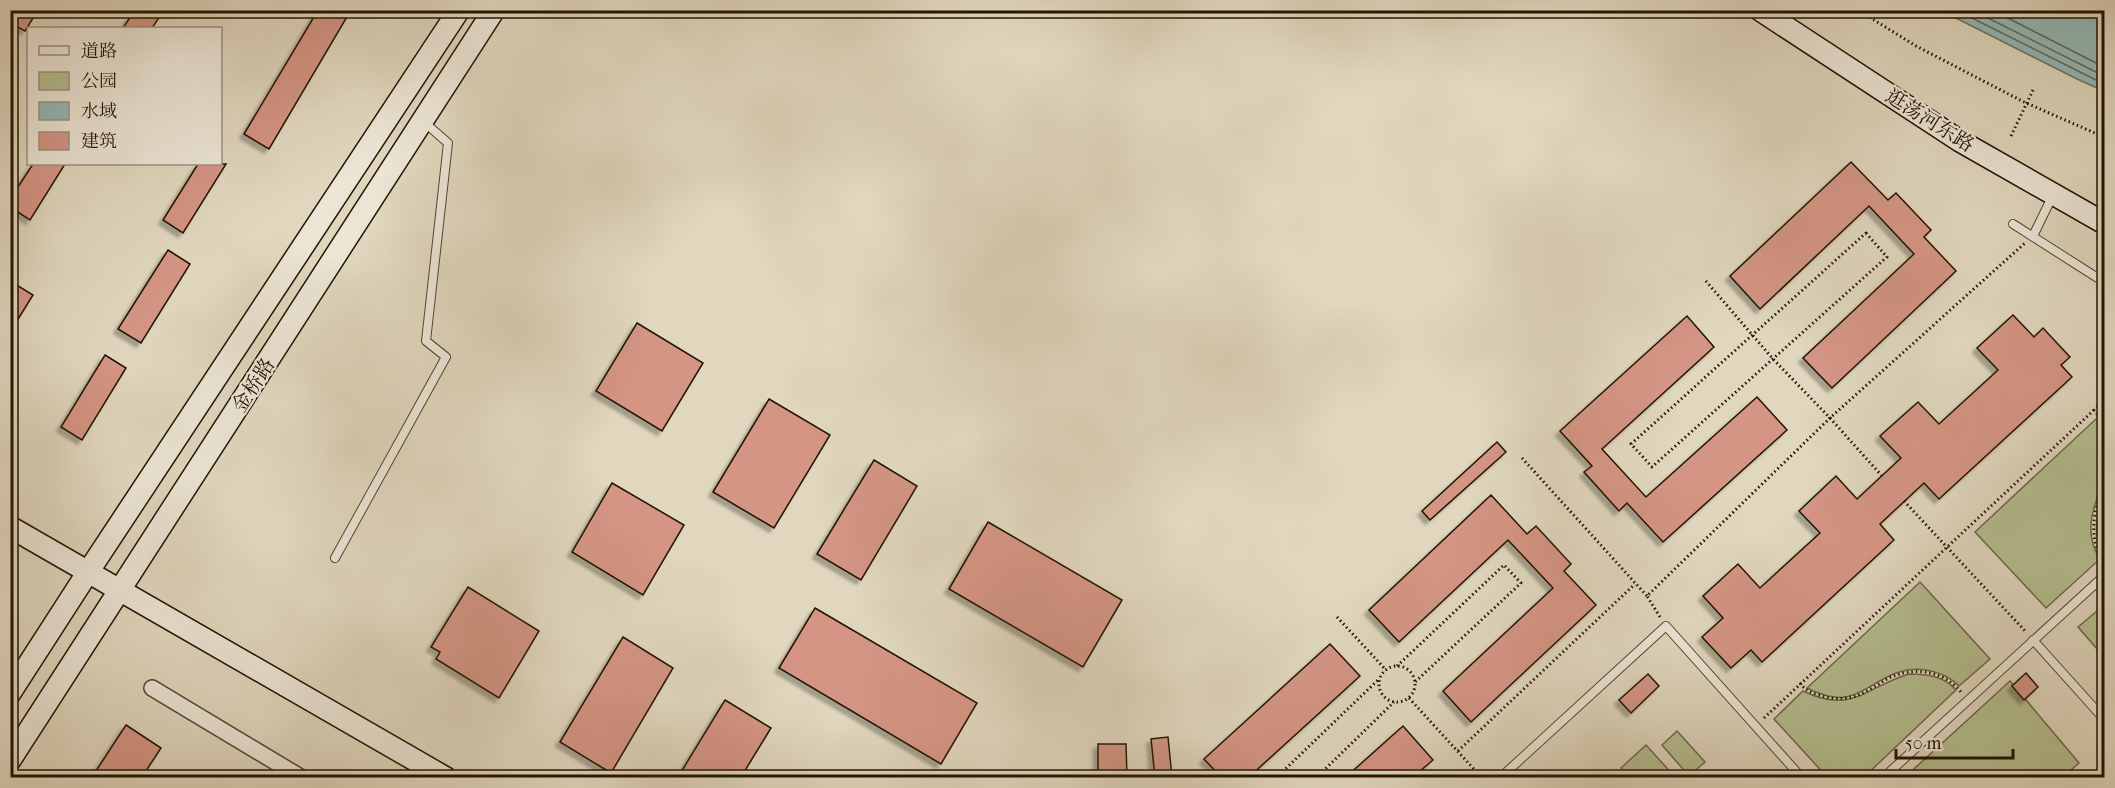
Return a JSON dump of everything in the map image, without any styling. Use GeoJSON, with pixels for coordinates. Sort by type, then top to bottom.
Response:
{"type":"FeatureCollection","features":[{"type":"Feature","properties":{"kind":"street","name":"金桥路"},"geometry":{"type":"LineString","coordinates":[[10,693],[459,10]]}},
{"type":"Feature","properties":{"kind":"street","name":"金桥路"},"geometry":{"type":"LineString","coordinates":[[10,760],[494,10]]}},
{"type":"Feature","properties":{"kind":"street","name":"逛荡河东路"},"geometry":{"type":"LineString","coordinates":[[1760,10],[1960,141],[2104,223]]}},
{"type":"Feature","properties":{"kind":"street"},"geometry":{"type":"LineString","coordinates":[[10,527],[446,777]]}},
{"type":"Feature","properties":{"kind":"street"},"geometry":{"type":"LineString","coordinates":[[152,688],[302,777]]}},
{"type":"Feature","properties":{"kind":"lane"},"geometry":{"type":"LineString","coordinates":[[335,558],[446,357],[426,341],[448,143],[423,121]]}},
{"type":"Feature","properties":{"kind":"lane"},"geometry":{"type":"LineString","coordinates":[[2033,236],[2054,194]]}},
{"type":"Feature","properties":{"kind":"lane"},"geometry":{"type":"LineString","coordinates":[[2013,224],[2104,282]]}},
{"type":"Feature","properties":{"kind":"lane"},"geometry":{"type":"LineString","coordinates":[[1883,777],[2104,576]]}},
{"type":"Feature","properties":{"kind":"lane"},"geometry":{"type":"LineString","coordinates":[[1500,777],[1666,626],[1802,777]]}},
{"type":"Feature","properties":{"kind":"lane"},"geometry":{"type":"LineString","coordinates":[[2033,640],[2104,719]]}},
{"type":"Feature","properties":{"kind":"path"},"geometry":{"type":"LineString","coordinates":[[1858,10],[1916,46],[2027,104],[2104,137]]}},
{"type":"Feature","properties":{"kind":"path"},"geometry":{"type":"LineString","coordinates":[[2011,136],[2034,88]]}},
{"type":"Feature","properties":{"kind":"path"},"geometry":{"type":"LineString","coordinates":[[1866,233],[1887,257],[1773,359],[1652,467],[1631,444],[1866,233]]}},
{"type":"Feature","properties":{"kind":"path"},"geometry":{"type":"LineString","coordinates":[[1647,596],[1830,418],[2033,236]]}},
{"type":"Feature","properties":{"kind":"path"},"geometry":{"type":"LineString","coordinates":[[1705,280],[1773,359],[1882,476]]}},
{"type":"Feature","properties":{"kind":"path"},"geometry":{"type":"LineString","coordinates":[[1756,726],[2104,400]]}},
{"type":"Feature","properties":{"kind":"path"},"geometry":{"type":"LineString","coordinates":[[2094,410],[2104,423]]}},
{"type":"Feature","properties":{"kind":"path"},"geometry":{"type":"LineString","coordinates":[[1522,458],[1647,596],[1666,626]]}},
{"type":"Feature","properties":{"kind":"path"},"geometry":{"type":"LineString","coordinates":[[2104,485],[2097,503],[2094,530],[2099,554],[2104,561]]}},
{"type":"Feature","properties":{"kind":"path"},"geometry":{"type":"LineString","coordinates":[[1904,501],[2033,640]]}},
{"type":"Feature","properties":{"kind":"path"},"geometry":{"type":"LineString","coordinates":[[1276,777],[1386,670],[1397,666],[1504,565],[1521,583],[1415,682]]}},
{"type":"Feature","properties":{"kind":"path"},"geometry":{"type":"LineString","coordinates":[[1458,751],[1635,584]]}},
{"type":"Feature","properties":{"kind":"path"},"geometry":{"type":"LineString","coordinates":[[1337,617],[1386,670]]}},
{"type":"Feature","properties":{"kind":"path"},"geometry":{"type":"LineString","coordinates":[[1379,679],[1380,692],[1384,698],[1394,702],[1403,702],[1409,698],[1413,693],[1415,682],[1412,674],[1407,669],[1397,666]]}},
{"type":"Feature","properties":{"kind":"path"},"geometry":{"type":"LineString","coordinates":[[1800,684],[1804,689],[1835,699],[1856,696],[1896,675],[1910,672],[1929,673],[1949,681],[1967,700]]}},
{"type":"Feature","properties":{"kind":"path"},"geometry":{"type":"LineString","coordinates":[[1409,698],[1482,777]]}},
{"type":"Feature","properties":{"kind":"path"},"geometry":{"type":"LineString","coordinates":[[1316,777],[1394,702]]}},
{"type":"Feature","properties":{"kind":"green space"},"geometry":{"type":"Polygon","coordinates":[[[2097,418],[2104,428],[2106,465],[2093,511],[2091,530],[2095,550],[2100,559],[2046,608],[1975,532],[2097,418]]]}},
{"type":"Feature","properties":{"kind":"green space"},"geometry":{"type":"Polygon","coordinates":[[[2104,494],[2103,555],[2097,541],[2096,525],[2104,494]]]}},
{"type":"Feature","properties":{"kind":"green space"},"geometry":{"type":"Polygon","coordinates":[[[1920,582],[1990,659],[1959,686],[1940,674],[1912,669],[1887,677],[1856,694],[1845,697],[1827,696],[1807,688],[1920,582]]]}},
{"type":"Feature","properties":{"kind":"green space"},"geometry":{"type":"Polygon","coordinates":[[[2104,605],[2104,657],[2078,627],[2104,605]]]}},
{"type":"Feature","properties":{"kind":"green space"},"geometry":{"type":"Polygon","coordinates":[[[1909,674],[1935,677],[1956,690],[1864,777],[1827,777],[1774,719],[1803,691],[1820,698],[1847,700],[1909,674]]]}},
{"type":"Feature","properties":{"kind":"green space"},"geometry":{"type":"Polygon","coordinates":[[[2010,681],[2079,763],[2063,777],[1904,778],[2010,681]]]}},
{"type":"Feature","properties":{"kind":"green space"},"geometry":{"type":"Polygon","coordinates":[[[1677,731],[1705,762],[1689,776],[1662,745],[1677,731]]]}},
{"type":"Feature","properties":{"kind":"green space"},"geometry":{"type":"Polygon","coordinates":[[[1646,745],[1675,777],[1629,777],[1621,768],[1646,745]]]}},
{"type":"Feature","properties":{"kind":"water"},"geometry":{"type":"Polygon","coordinates":[[[1942,11],[2104,11],[2104,91],[2077,79],[1942,11]]]}},
{"type":"Feature","properties":{"kind":"building"},"geometry":{"type":"Polygon","coordinates":[[[10,10],[38,10],[25,31],[10,23],[10,10]]]}},
{"type":"Feature","properties":{"kind":"building"},"geometry":{"type":"Polygon","coordinates":[[[135,10],[164,10],[153,27],[124,27],[135,10]]]}},
{"type":"Feature","properties":{"kind":"building"},"geometry":{"type":"Polygon","coordinates":[[[318,10],[351,10],[269,149],[244,134],[318,10]]]}},
{"type":"Feature","properties":{"kind":"building"},"geometry":{"type":"Polygon","coordinates":[[[1851,162],[1888,200],[1896,193],[1931,230],[1924,237],[1956,271],[1832,388],[1803,358],[1914,254],[1869,206],[1760,309],[1730,276],[1851,162]]]}},
{"type":"Feature","properties":{"kind":"building"},"geometry":{"type":"Polygon","coordinates":[[[226,164],[183,233],[163,220],[197,165],[226,164]]]}},
{"type":"Feature","properties":{"kind":"building"},"geometry":{"type":"Polygon","coordinates":[[[32,165],[64,165],[30,220],[10,207],[10,199],[32,165]]]}},
{"type":"Feature","properties":{"kind":"building"},"geometry":{"type":"Polygon","coordinates":[[[168,250],[190,264],[141,343],[118,329],[168,250]]]}},
{"type":"Feature","properties":{"kind":"building"},"geometry":{"type":"Polygon","coordinates":[[[10,281],[33,295],[10,332],[10,281]]]}},
{"type":"Feature","properties":{"kind":"building"},"geometry":{"type":"Polygon","coordinates":[[[2013,315],[2034,337],[2043,328],[2070,357],[2061,365],[2072,377],[1939,499],[1924,483],[1880,524],[1894,540],[1762,662],[1751,650],[1731,668],[1702,637],[1723,618],[1703,596],[1738,564],[1760,588],[1820,533],[1799,511],[1836,476],[1857,499],[1901,458],[1880,436],[1918,402],[1939,424],[1998,370],[1977,348],[2013,315]]]}},
{"type":"Feature","properties":{"kind":"building"},"geometry":{"type":"Polygon","coordinates":[[[1687,316],[1714,347],[1602,449],[1646,497],[1757,397],[1787,430],[1663,542],[1627,503],[1619,511],[1584,472],[1592,466],[1560,431],[1687,316]]]}},
{"type":"Feature","properties":{"kind":"building"},"geometry":{"type":"Polygon","coordinates":[[[637,323],[703,363],[662,431],[596,391],[637,323]]]}},
{"type":"Feature","properties":{"kind":"building"},"geometry":{"type":"Polygon","coordinates":[[[105,355],[126,368],[82,440],[61,427],[105,355]]]}},
{"type":"Feature","properties":{"kind":"building"},"geometry":{"type":"Polygon","coordinates":[[[769,399],[830,435],[774,528],[713,492],[769,399]]]}},
{"type":"Feature","properties":{"kind":"building"},"geometry":{"type":"Polygon","coordinates":[[[1497,442],[1506,452],[1430,520],[1422,511],[1497,442]]]}},
{"type":"Feature","properties":{"kind":"building"},"geometry":{"type":"Polygon","coordinates":[[[874,460],[917,486],[861,580],[817,554],[874,460]]]}},
{"type":"Feature","properties":{"kind":"building"},"geometry":{"type":"Polygon","coordinates":[[[612,483],[684,525],[643,595],[572,552],[612,483]]]}},
{"type":"Feature","properties":{"kind":"building"},"geometry":{"type":"Polygon","coordinates":[[[1491,495],[1527,534],[1536,526],[1571,564],[1564,571],[1596,605],[1471,722],[1443,691],[1553,588],[1508,540],[1399,642],[1369,610],[1491,495]]]}},
{"type":"Feature","properties":{"kind":"building"},"geometry":{"type":"Polygon","coordinates":[[[988,522],[1122,600],[1083,667],[949,589],[988,522]]]}},
{"type":"Feature","properties":{"kind":"building"},"geometry":{"type":"Polygon","coordinates":[[[468,587],[539,631],[499,698],[436,659],[440,652],[431,647],[468,587]]]}},
{"type":"Feature","properties":{"kind":"building"},"geometry":{"type":"Polygon","coordinates":[[[815,608],[977,703],[941,764],[779,668],[815,608]]]}},
{"type":"Feature","properties":{"kind":"building"},"geometry":{"type":"Polygon","coordinates":[[[623,637],[673,668],[611,773],[560,742],[623,637]]]}},
{"type":"Feature","properties":{"kind":"building"},"geometry":{"type":"Polygon","coordinates":[[[1330,644],[1360,676],[1249,777],[1221,777],[1204,759],[1330,644]]]}},
{"type":"Feature","properties":{"kind":"building"},"geometry":{"type":"Polygon","coordinates":[[[2026,673],[2038,687],[2024,700],[2012,686],[2026,673]]]}},
{"type":"Feature","properties":{"kind":"building"},"geometry":{"type":"Polygon","coordinates":[[[1648,674],[1659,686],[1631,713],[1619,700],[1648,674]]]}},
{"type":"Feature","properties":{"kind":"building"},"geometry":{"type":"Polygon","coordinates":[[[725,700],[771,728],[741,777],[678,777],[725,700]]]}},
{"type":"Feature","properties":{"kind":"building"},"geometry":{"type":"Polygon","coordinates":[[[126,725],[161,748],[142,777],[92,777],[126,725]]]}},
{"type":"Feature","properties":{"kind":"building"},"geometry":{"type":"Polygon","coordinates":[[[1403,726],[1433,760],[1413,777],[1346,777],[1403,726]]]}},
{"type":"Feature","properties":{"kind":"building"},"geometry":{"type":"Polygon","coordinates":[[[1168,737],[1172,777],[1155,777],[1151,739],[1168,737]]]}},
{"type":"Feature","properties":{"kind":"building"},"geometry":{"type":"Polygon","coordinates":[[[1098,744],[1126,744],[1127,777],[1098,777],[1098,744]]]}}]}
